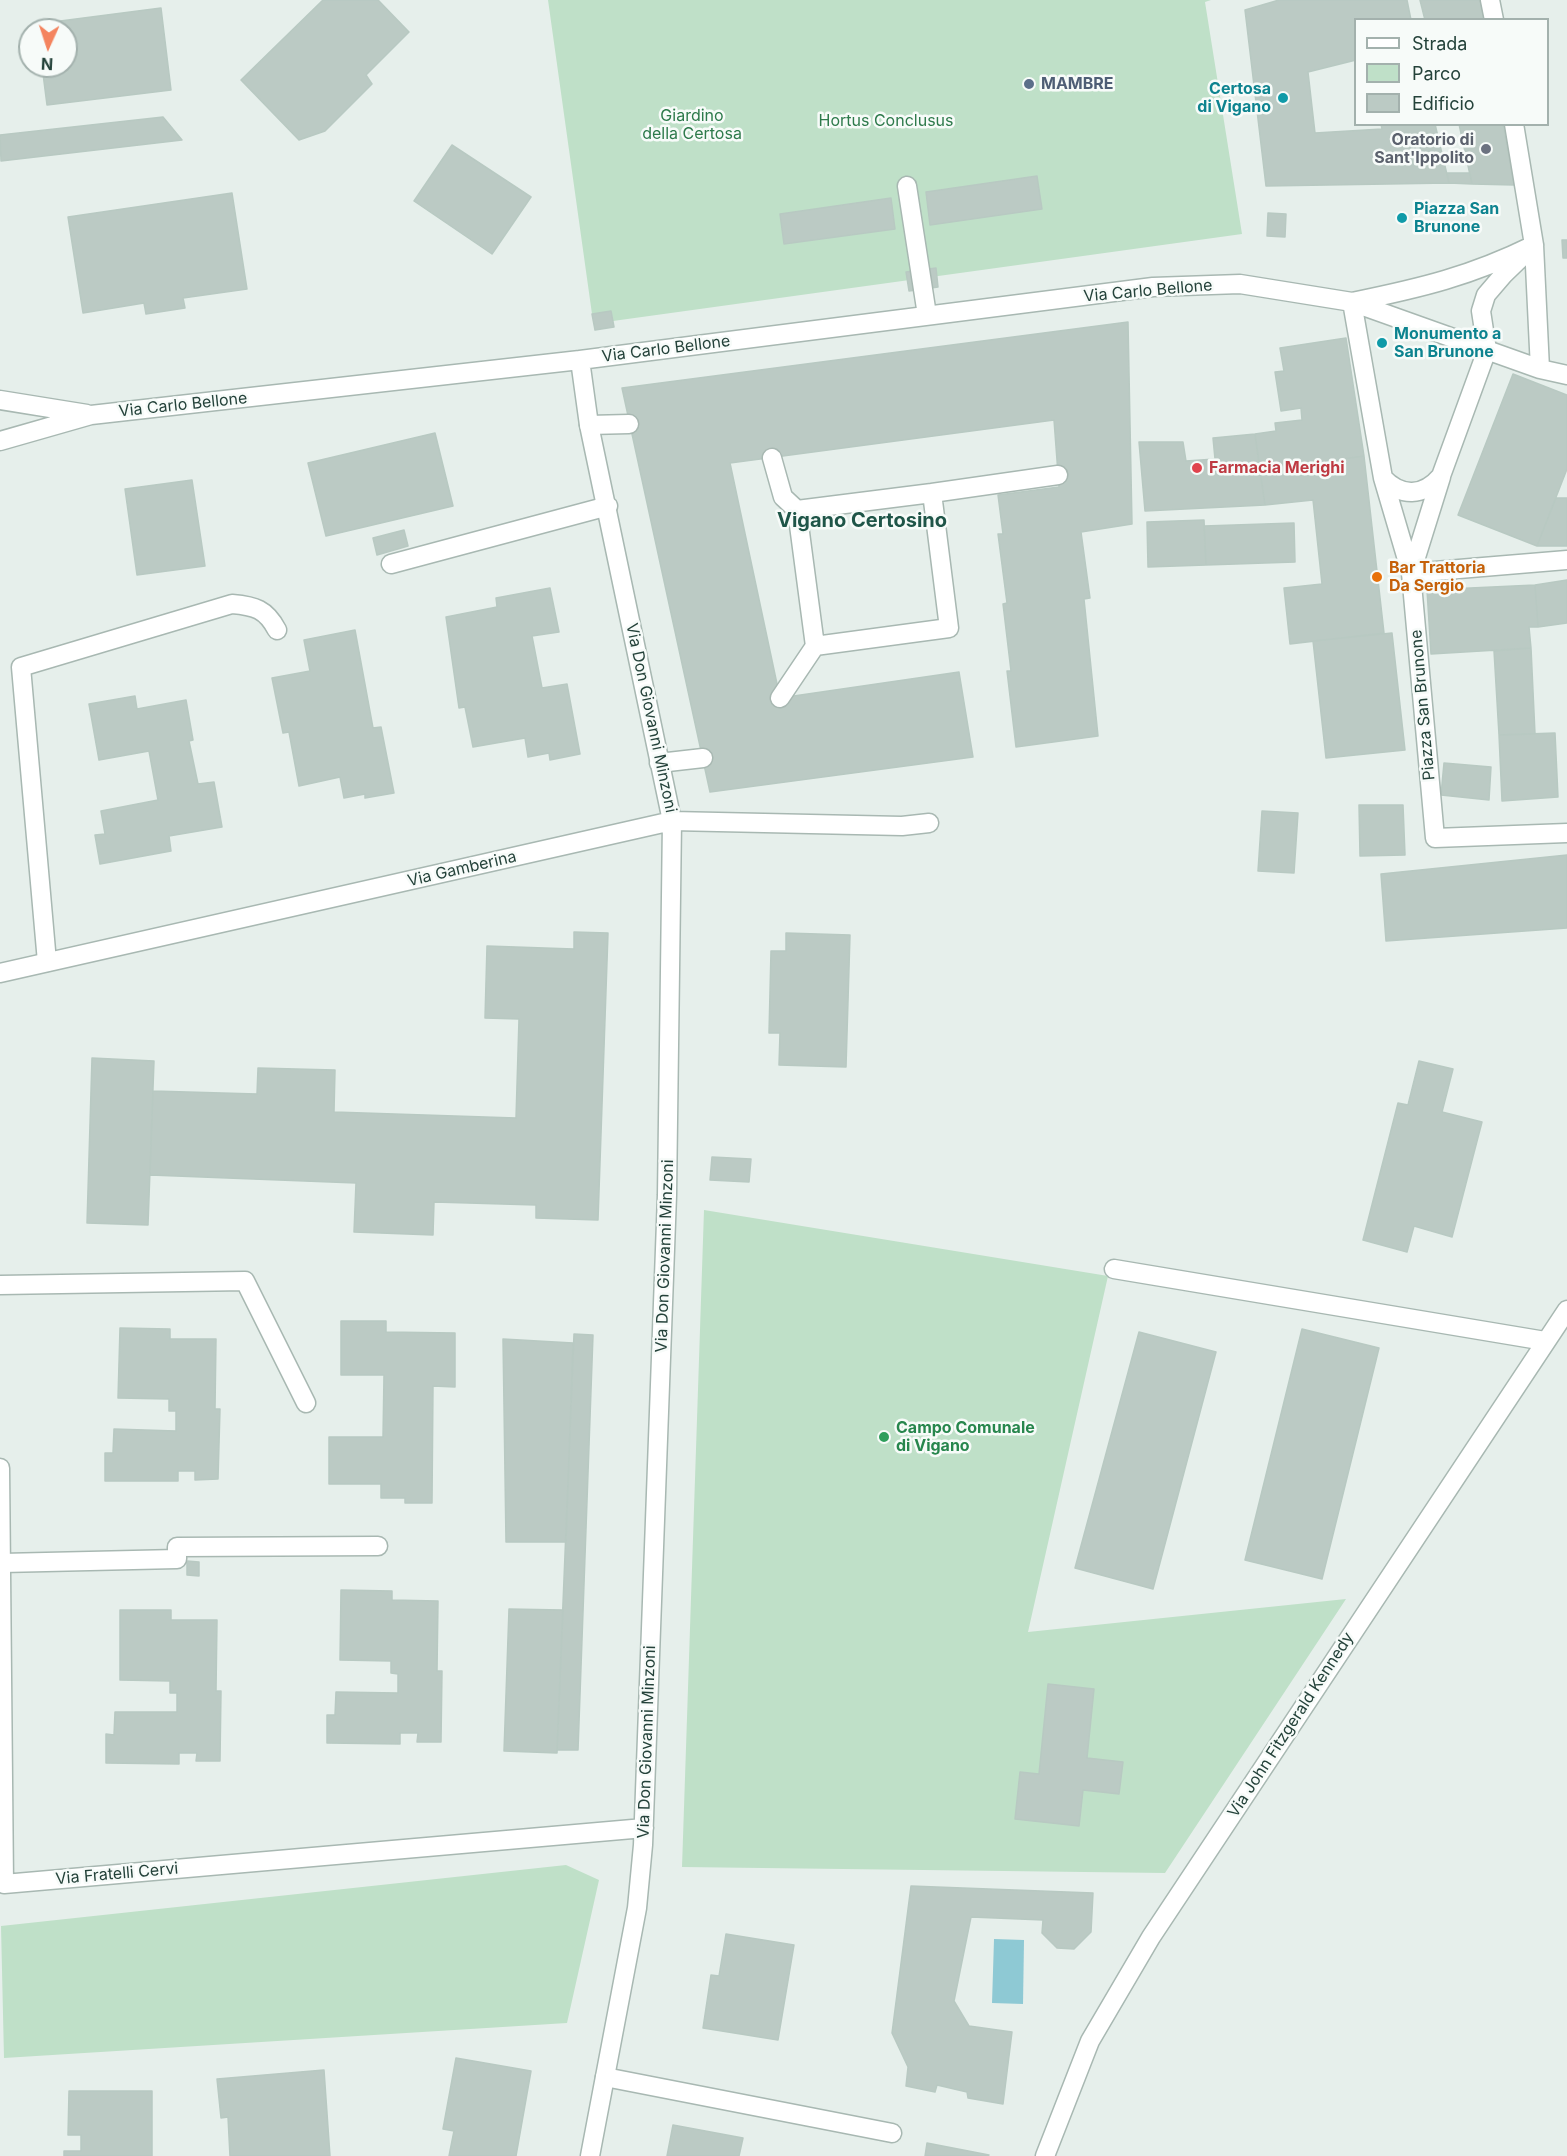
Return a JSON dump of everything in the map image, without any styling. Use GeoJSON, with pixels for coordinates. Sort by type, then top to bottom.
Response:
{"type":"FeatureCollection","features":[{"type":"Feature","properties":{"kind":"street"},"geometry":{"type":"LineString","coordinates":[[1490,0],[1494,18]]}},
{"type":"Feature","properties":{"kind":"street"},"geometry":{"type":"LineString","coordinates":[[1514,126],[1534,245],[1540,369]]}},
{"type":"Feature","properties":{"kind":"street"},"geometry":{"type":"LineString","coordinates":[[908,186],[927,315]]}},
{"type":"Feature","properties":{"kind":"street"},"geometry":{"type":"LineString","coordinates":[[1352,302],[1435,285],[1489,267],[1534,245]]}},
{"type":"Feature","properties":{"kind":"street","name":"Piazza San Brunone"},"geometry":{"type":"LineString","coordinates":[[1411,573],[1444,465],[1487,350],[1481,311],[1486,295],[1534,245]]}},
{"type":"Feature","properties":{"kind":"street","name":"Via Carlo Bellone"},"geometry":{"type":"LineString","coordinates":[[0,441],[91,415],[580,360],[1153,287],[1240,284],[1352,302]]}},
{"type":"Feature","properties":{"kind":"street"},"geometry":{"type":"LineString","coordinates":[[1352,302],[1540,369],[1567,375]]}},
{"type":"Feature","properties":{"kind":"street","name":"Piazza San Brunone"},"geometry":{"type":"LineString","coordinates":[[1352,302],[1383,478],[1411,573],[1435,838],[1567,833]]}},
{"type":"Feature","properties":{"kind":"street","name":"Via Don Giovanni Minzoni"},"geometry":{"type":"LineString","coordinates":[[580,360],[589,425],[608,506],[672,821],[668,1195],[644,1828],[637,1908],[590,2156]]}},
{"type":"Feature","properties":{"kind":"street","name":"Via Carlo Bellone"},"geometry":{"type":"LineString","coordinates":[[0,400],[91,415]]}},
{"type":"Feature","properties":{"kind":"street"},"geometry":{"type":"LineString","coordinates":[[589,425],[629,424]]}},
{"type":"Feature","properties":{"kind":"street"},"geometry":{"type":"LineString","coordinates":[[772,458],[783,497],[797,510],[815,646],[780,698]]}},
{"type":"Feature","properties":{"kind":"street","name":"Piazza San Brunone"},"geometry":{"type":"LineString","coordinates":[[1383,478],[1401,492],[1424,491],[1441,476],[1444,465]]}},
{"type":"Feature","properties":{"kind":"street"},"geometry":{"type":"LineString","coordinates":[[797,510],[1058,475]]}},
{"type":"Feature","properties":{"kind":"street"},"geometry":{"type":"LineString","coordinates":[[815,646],[949,628],[932,493]]}},
{"type":"Feature","properties":{"kind":"street"},"geometry":{"type":"LineString","coordinates":[[391,564],[608,506]]}},
{"type":"Feature","properties":{"kind":"street"},"geometry":{"type":"LineString","coordinates":[[1411,573],[1567,560]]}},
{"type":"Feature","properties":{"kind":"street"},"geometry":{"type":"LineString","coordinates":[[47,962],[21,667],[232,604],[254,606],[269,614],[277,630]]}},
{"type":"Feature","properties":{"kind":"street"},"geometry":{"type":"LineString","coordinates":[[659,763],[703,758]]}},
{"type":"Feature","properties":{"kind":"street","name":"Via Gamberina"},"geometry":{"type":"LineString","coordinates":[[0,973],[672,821],[902,826],[929,824]]}},
{"type":"Feature","properties":{"kind":"street"},"geometry":{"type":"LineString","coordinates":[[1114,1269],[1545,1341]]}},
{"type":"Feature","properties":{"kind":"street"},"geometry":{"type":"LineString","coordinates":[[0,1285],[245,1281],[306,1403]]}},
{"type":"Feature","properties":{"kind":"street","name":"Via John Fitzgerald Kennedy"},"geometry":{"type":"LineString","coordinates":[[1045,2156],[1090,2041],[1151,1937],[1567,1310]]}},
{"type":"Feature","properties":{"kind":"street","name":"Via Fratelli Cervi"},"geometry":{"type":"LineString","coordinates":[[0,1468],[4,1884],[644,1828]]}},
{"type":"Feature","properties":{"kind":"street"},"geometry":{"type":"LineString","coordinates":[[2,1563],[177,1559],[177,1547],[378,1546]]}},
{"type":"Feature","properties":{"kind":"street"},"geometry":{"type":"LineString","coordinates":[[604,2077],[892,2133]]}},
{"type":"Feature","properties":{"kind":"green space","name":"Giardino della Certosa"},"geometry":{"type":"Polygon","coordinates":[[[548,0],[1211,0],[1205,2],[1242,234],[613,321],[611,311],[592,314],[548,0]],[[1037,176],[926,192],[930,224],[1041,209],[1037,176]],[[891,198],[780,214],[784,244],[895,229],[891,198]]]}},
{"type":"Feature","properties":{"kind":"green space","name":"Campo Comunale di Vigano"},"geometry":{"type":"Polygon","coordinates":[[[704,1210],[1108,1276],[1028,1632],[1346,1599],[1165,1873],[682,1867],[704,1210]]]}},
{"type":"Feature","properties":{"kind":"green space"},"geometry":{"type":"Polygon","coordinates":[[[566,1865],[599,1880],[567,2023],[4,2058],[1,1926],[566,1865]]]}},
{"type":"Feature","properties":{"kind":"water"},"geometry":{"type":"Polygon","coordinates":[[[994,1939],[1024,1940],[1023,2004],[992,2003],[994,1939]]]}},
{"type":"Feature","properties":{"kind":"building"},"geometry":{"type":"Polygon","coordinates":[[[323,0],[378,0],[409,32],[366,75],[372,84],[325,131],[299,140],[241,80],[323,0]]]}},
{"type":"Feature","properties":{"kind":"building","name":"Certosa di Vigano"},"geometry":{"type":"Polygon","coordinates":[[[1279,0],[1407,0],[1411,18],[1354,18],[1354,60],[1308,72],[1315,133],[1382,129],[1381,126],[1435,126],[1449,183],[1266,186],[1245,10],[1279,0]]]}},
{"type":"Feature","properties":{"kind":"building"},"geometry":{"type":"Polygon","coordinates":[[[1420,0],[1480,0],[1484,18],[1424,18],[1420,0]]]}},
{"type":"Feature","properties":{"kind":"building"},"geometry":{"type":"Polygon","coordinates":[[[161,8],[171,90],[47,105],[44,78],[78,78],[78,19],[161,8]]]}},
{"type":"Feature","properties":{"kind":"building"},"geometry":{"type":"Polygon","coordinates":[[[163,117],[182,140],[1,161],[0,135],[163,117]]]}},
{"type":"Feature","properties":{"kind":"building","name":"Oratorio di Sant'Ippolito"},"geometry":{"type":"Polygon","coordinates":[[[1459,126],[1503,126],[1514,185],[1472,184],[1459,126]]]}},
{"type":"Feature","properties":{"kind":"building"},"geometry":{"type":"Polygon","coordinates":[[[452,145],[531,197],[492,254],[414,201],[452,145]]]}},
{"type":"Feature","properties":{"kind":"building"},"geometry":{"type":"Polygon","coordinates":[[[1447,173],[1470,173],[1472,184],[1449,183],[1447,173]]]}},
{"type":"Feature","properties":{"kind":"building"},"geometry":{"type":"Polygon","coordinates":[[[1037,176],[1042,209],[930,225],[926,192],[1037,176]]]}},
{"type":"Feature","properties":{"kind":"building"},"geometry":{"type":"Polygon","coordinates":[[[232,193],[247,289],[183,298],[185,308],[146,314],[144,303],[83,313],[68,217],[232,193]]]}},
{"type":"Feature","properties":{"kind":"building"},"geometry":{"type":"Polygon","coordinates":[[[891,198],[895,229],[784,244],[780,214],[891,198]]]}},
{"type":"Feature","properties":{"kind":"building"},"geometry":{"type":"Polygon","coordinates":[[[1268,213],[1286,214],[1285,237],[1267,236],[1268,213]]]}},
{"type":"Feature","properties":{"kind":"building"},"geometry":{"type":"Polygon","coordinates":[[[1562,240],[1567,240],[1567,258],[1563,258],[1562,240]]]}},
{"type":"Feature","properties":{"kind":"building"},"geometry":{"type":"Polygon","coordinates":[[[936,268],[938,287],[909,291],[906,272],[936,268]]]}},
{"type":"Feature","properties":{"kind":"building"},"geometry":{"type":"Polygon","coordinates":[[[611,311],[614,327],[595,330],[592,314],[611,311]]]}},
{"type":"Feature","properties":{"kind":"building"},"geometry":{"type":"Polygon","coordinates":[[[1128,322],[1132,524],[1081,532],[1090,598],[1084,599],[1098,736],[1016,747],[1007,671],[1011,671],[1003,604],[1007,603],[998,534],[1003,534],[998,495],[1059,487],[1054,420],[730,463],[780,698],[959,672],[973,757],[710,792],[622,388],[1128,322]]]}},
{"type":"Feature","properties":{"kind":"building"},"geometry":{"type":"Polygon","coordinates":[[[1346,338],[1364,456],[1260,471],[1255,434],[1276,431],[1275,423],[1302,420],[1301,408],[1281,411],[1275,372],[1284,371],[1280,348],[1346,338]]]}},
{"type":"Feature","properties":{"kind":"building"},"geometry":{"type":"Polygon","coordinates":[[[1513,374],[1567,395],[1567,469],[1537,546],[1458,515],[1513,374]]]}},
{"type":"Feature","properties":{"kind":"building"},"geometry":{"type":"Polygon","coordinates":[[[435,433],[453,506],[326,536],[308,463],[435,433]]]}},
{"type":"Feature","properties":{"kind":"building"},"geometry":{"type":"Polygon","coordinates":[[[1255,434],[1265,505],[1145,511],[1139,442],[1183,442],[1186,461],[1215,459],[1213,438],[1255,434]]]}},
{"type":"Feature","properties":{"kind":"building"},"geometry":{"type":"Polygon","coordinates":[[[1364,456],[1384,633],[1290,644],[1284,588],[1322,584],[1313,500],[1265,505],[1260,471],[1364,456]]]}},
{"type":"Feature","properties":{"kind":"building"},"geometry":{"type":"Polygon","coordinates":[[[192,480],[205,566],[137,575],[125,489],[192,480]]]}},
{"type":"Feature","properties":{"kind":"building"},"geometry":{"type":"Polygon","coordinates":[[[1556,498],[1567,498],[1567,546],[1537,546],[1556,498]]]}},
{"type":"Feature","properties":{"kind":"building"},"geometry":{"type":"Polygon","coordinates":[[[1204,520],[1206,565],[1148,567],[1147,522],[1204,520]]]}},
{"type":"Feature","properties":{"kind":"building"},"geometry":{"type":"Polygon","coordinates":[[[1294,523],[1295,562],[1206,565],[1204,526],[1294,523]]]}},
{"type":"Feature","properties":{"kind":"building"},"geometry":{"type":"Polygon","coordinates":[[[404,530],[408,546],[377,555],[373,538],[404,530]]]}},
{"type":"Feature","properties":{"kind":"building"},"geometry":{"type":"Polygon","coordinates":[[[1567,580],[1567,623],[1538,627],[1535,585],[1567,580]]]}},
{"type":"Feature","properties":{"kind":"building"},"geometry":{"type":"Polygon","coordinates":[[[1535,585],[1538,627],[1529,627],[1531,648],[1431,654],[1427,590],[1535,585]]]}},
{"type":"Feature","properties":{"kind":"building"},"geometry":{"type":"Polygon","coordinates":[[[550,588],[559,632],[532,636],[542,688],[567,684],[580,754],[550,760],[549,753],[528,757],[525,738],[473,747],[465,707],[459,708],[446,617],[497,607],[496,598],[550,588]]]}},
{"type":"Feature","properties":{"kind":"building"},"geometry":{"type":"Polygon","coordinates":[[[355,630],[373,728],[381,727],[394,793],[365,798],[365,794],[344,798],[340,777],[299,786],[289,732],[283,733],[272,678],[310,671],[304,640],[355,630]]]}},
{"type":"Feature","properties":{"kind":"building"},"geometry":{"type":"Polygon","coordinates":[[[1392,633],[1405,750],[1326,758],[1313,641],[1392,633]]]}},
{"type":"Feature","properties":{"kind":"building"},"geometry":{"type":"Polygon","coordinates":[[[1531,648],[1535,734],[1499,735],[1494,651],[1531,648]]]}},
{"type":"Feature","properties":{"kind":"building"},"geometry":{"type":"Polygon","coordinates":[[[135,696],[137,709],[186,700],[193,740],[189,741],[198,784],[214,782],[222,827],[169,836],[171,851],[100,864],[95,835],[105,834],[101,811],[158,800],[149,751],[99,760],[89,704],[135,696]]]}},
{"type":"Feature","properties":{"kind":"building"},"geometry":{"type":"Polygon","coordinates":[[[1555,733],[1558,797],[1502,801],[1499,735],[1555,733]]]}},
{"type":"Feature","properties":{"kind":"building"},"geometry":{"type":"Polygon","coordinates":[[[1444,763],[1491,767],[1489,800],[1441,795],[1444,763]]]}},
{"type":"Feature","properties":{"kind":"building"},"geometry":{"type":"Polygon","coordinates":[[[1359,805],[1403,805],[1405,855],[1360,856],[1359,805]]]}},
{"type":"Feature","properties":{"kind":"building"},"geometry":{"type":"Polygon","coordinates":[[[1262,811],[1298,813],[1294,873],[1258,871],[1262,811]]]}},
{"type":"Feature","properties":{"kind":"building"},"geometry":{"type":"Polygon","coordinates":[[[1567,855],[1567,928],[1386,941],[1381,874],[1567,855]]]}},
{"type":"Feature","properties":{"kind":"building"},"geometry":{"type":"Polygon","coordinates":[[[574,932],[608,933],[598,1220],[536,1218],[536,1205],[434,1202],[433,1235],[354,1232],[356,1183],[150,1175],[153,1091],[257,1094],[258,1068],[335,1070],[334,1112],[516,1118],[519,1019],[485,1018],[487,946],[574,949],[574,932]]]}},
{"type":"Feature","properties":{"kind":"building"},"geometry":{"type":"Polygon","coordinates":[[[786,933],[850,935],[846,1067],[779,1065],[780,1033],[769,1033],[771,951],[786,951],[786,933]]]}},
{"type":"Feature","properties":{"kind":"building"},"geometry":{"type":"Polygon","coordinates":[[[92,1058],[154,1061],[148,1225],[87,1223],[92,1058]]]}},
{"type":"Feature","properties":{"kind":"building"},"geometry":{"type":"Polygon","coordinates":[[[1419,1061],[1453,1069],[1442,1112],[1482,1122],[1452,1237],[1414,1226],[1407,1252],[1363,1240],[1398,1103],[1408,1105],[1419,1061]]]}},
{"type":"Feature","properties":{"kind":"building"},"geometry":{"type":"Polygon","coordinates":[[[712,1157],[751,1159],[749,1182],[710,1180],[712,1157]]]}},
{"type":"Feature","properties":{"kind":"building"},"geometry":{"type":"Polygon","coordinates":[[[341,1321],[386,1321],[386,1332],[455,1333],[455,1387],[433,1386],[432,1503],[405,1503],[405,1498],[381,1498],[381,1484],[329,1484],[329,1437],[383,1437],[384,1375],[341,1375],[341,1321]]]}},
{"type":"Feature","properties":{"kind":"building"},"geometry":{"type":"Polygon","coordinates":[[[120,1328],[170,1329],[170,1339],[216,1339],[215,1409],[220,1409],[218,1479],[195,1480],[195,1471],[178,1471],[178,1481],[105,1481],[105,1453],[113,1453],[114,1429],[176,1431],[176,1411],[169,1411],[169,1399],[118,1398],[120,1328]]]}},
{"type":"Feature","properties":{"kind":"building"},"geometry":{"type":"Polygon","coordinates":[[[1302,1329],[1379,1348],[1322,1579],[1245,1560],[1302,1329]]]}},
{"type":"Feature","properties":{"kind":"building"},"geometry":{"type":"Polygon","coordinates":[[[1139,1332],[1216,1352],[1153,1589],[1075,1568],[1139,1332]]]}},
{"type":"Feature","properties":{"kind":"building"},"geometry":{"type":"Polygon","coordinates":[[[574,1334],[593,1335],[578,1750],[557,1750],[574,1334]]]}},
{"type":"Feature","properties":{"kind":"building"},"geometry":{"type":"Polygon","coordinates":[[[503,1339],[573,1343],[566,1542],[506,1542],[503,1339]]]}},
{"type":"Feature","properties":{"kind":"building"},"geometry":{"type":"Polygon","coordinates":[[[187,1561],[199,1562],[199,1576],[187,1575],[187,1561]]]}},
{"type":"Feature","properties":{"kind":"building"},"geometry":{"type":"Polygon","coordinates":[[[341,1590],[392,1591],[392,1600],[438,1601],[437,1671],[442,1671],[441,1742],[417,1742],[418,1733],[400,1733],[400,1744],[327,1743],[327,1715],[335,1715],[336,1692],[398,1693],[398,1674],[391,1673],[391,1661],[340,1660],[341,1590]]]}},
{"type":"Feature","properties":{"kind":"building"},"geometry":{"type":"Polygon","coordinates":[[[509,1609],[563,1610],[557,1753],[504,1751],[509,1609]]]}},
{"type":"Feature","properties":{"kind":"building"},"geometry":{"type":"Polygon","coordinates":[[[120,1610],[171,1610],[171,1620],[217,1620],[216,1691],[221,1691],[220,1761],[196,1761],[197,1753],[179,1753],[179,1764],[106,1763],[106,1734],[114,1735],[115,1712],[177,1712],[177,1693],[170,1693],[170,1681],[120,1680],[120,1610]]]}},
{"type":"Feature","properties":{"kind":"building"},"geometry":{"type":"Polygon","coordinates":[[[1048,1684],[1094,1689],[1087,1758],[1123,1762],[1119,1794],[1083,1790],[1079,1826],[1015,1819],[1020,1772],[1039,1774],[1048,1684]]]}},
{"type":"Feature","properties":{"kind":"building"},"geometry":{"type":"Polygon","coordinates":[[[911,1886],[1093,1893],[1091,1932],[1074,1949],[1057,1948],[1042,1933],[1043,1920],[971,1917],[954,2001],[969,2026],[1012,2032],[1003,2104],[968,2098],[967,2092],[937,2085],[935,2092],[906,2086],[908,2067],[892,2033],[911,1886]]]}},
{"type":"Feature","properties":{"kind":"building"},"geometry":{"type":"Polygon","coordinates":[[[726,1934],[794,1945],[778,2040],[703,2028],[711,1975],[719,1976],[726,1934]]]}},
{"type":"Feature","properties":{"kind":"building"},"geometry":{"type":"Polygon","coordinates":[[[456,2058],[531,2071],[516,2156],[449,2156],[454,2131],[443,2129],[456,2058]]]}},
{"type":"Feature","properties":{"kind":"building"},"geometry":{"type":"Polygon","coordinates":[[[324,2070],[330,2156],[230,2156],[228,2117],[221,2118],[217,2079],[324,2070]]]}},
{"type":"Feature","properties":{"kind":"building"},"geometry":{"type":"Polygon","coordinates":[[[69,2091],[152,2091],[152,2156],[64,2156],[64,2151],[81,2151],[81,2135],[68,2135],[69,2091]]]}},
{"type":"Feature","properties":{"kind":"building"},"geometry":{"type":"Polygon","coordinates":[[[673,2125],[743,2138],[739,2156],[667,2156],[673,2125]]]}},
{"type":"Feature","properties":{"kind":"building"},"geometry":{"type":"Polygon","coordinates":[[[927,2143],[989,2155],[925,2156],[927,2143]]]}},
{"type":"Feature","properties":{"kind":"place","name":"MAMBRE"},"geometry":{"type":"Point","coordinates":[1029,84]}},
{"type":"Feature","properties":{"kind":"place","name":"Certosa di Vigano"},"geometry":{"type":"Point","coordinates":[1283,98]}},
{"type":"Feature","properties":{"kind":"place","name":"Oratorio di Sant'Ippolito"},"geometry":{"type":"Point","coordinates":[1486,149]}},
{"type":"Feature","properties":{"kind":"place","name":"Piazza San Brunone"},"geometry":{"type":"Point","coordinates":[1402,218]}},
{"type":"Feature","properties":{"kind":"place","name":"Monumento a San Brunone"},"geometry":{"type":"Point","coordinates":[1382,343]}},
{"type":"Feature","properties":{"kind":"place","name":"Farmacia Merighi"},"geometry":{"type":"Point","coordinates":[1197,468]}},
{"type":"Feature","properties":{"kind":"place","name":"Bar Trattoria Da Sergio"},"geometry":{"type":"Point","coordinates":[1377,577]}},
{"type":"Feature","properties":{"kind":"place","name":"Campo Comunale di Vigano"},"geometry":{"type":"Point","coordinates":[884,1437]}},
{"type":"Feature","properties":{"kind":"district","name":"Vigano Certosino"},"geometry":{"type":"Point","coordinates":[862,521]}},
{"type":"Feature","properties":{"kind":"park label","name":"Hortus Conclusus"},"geometry":{"type":"Point","coordinates":[886,121]}}]}
